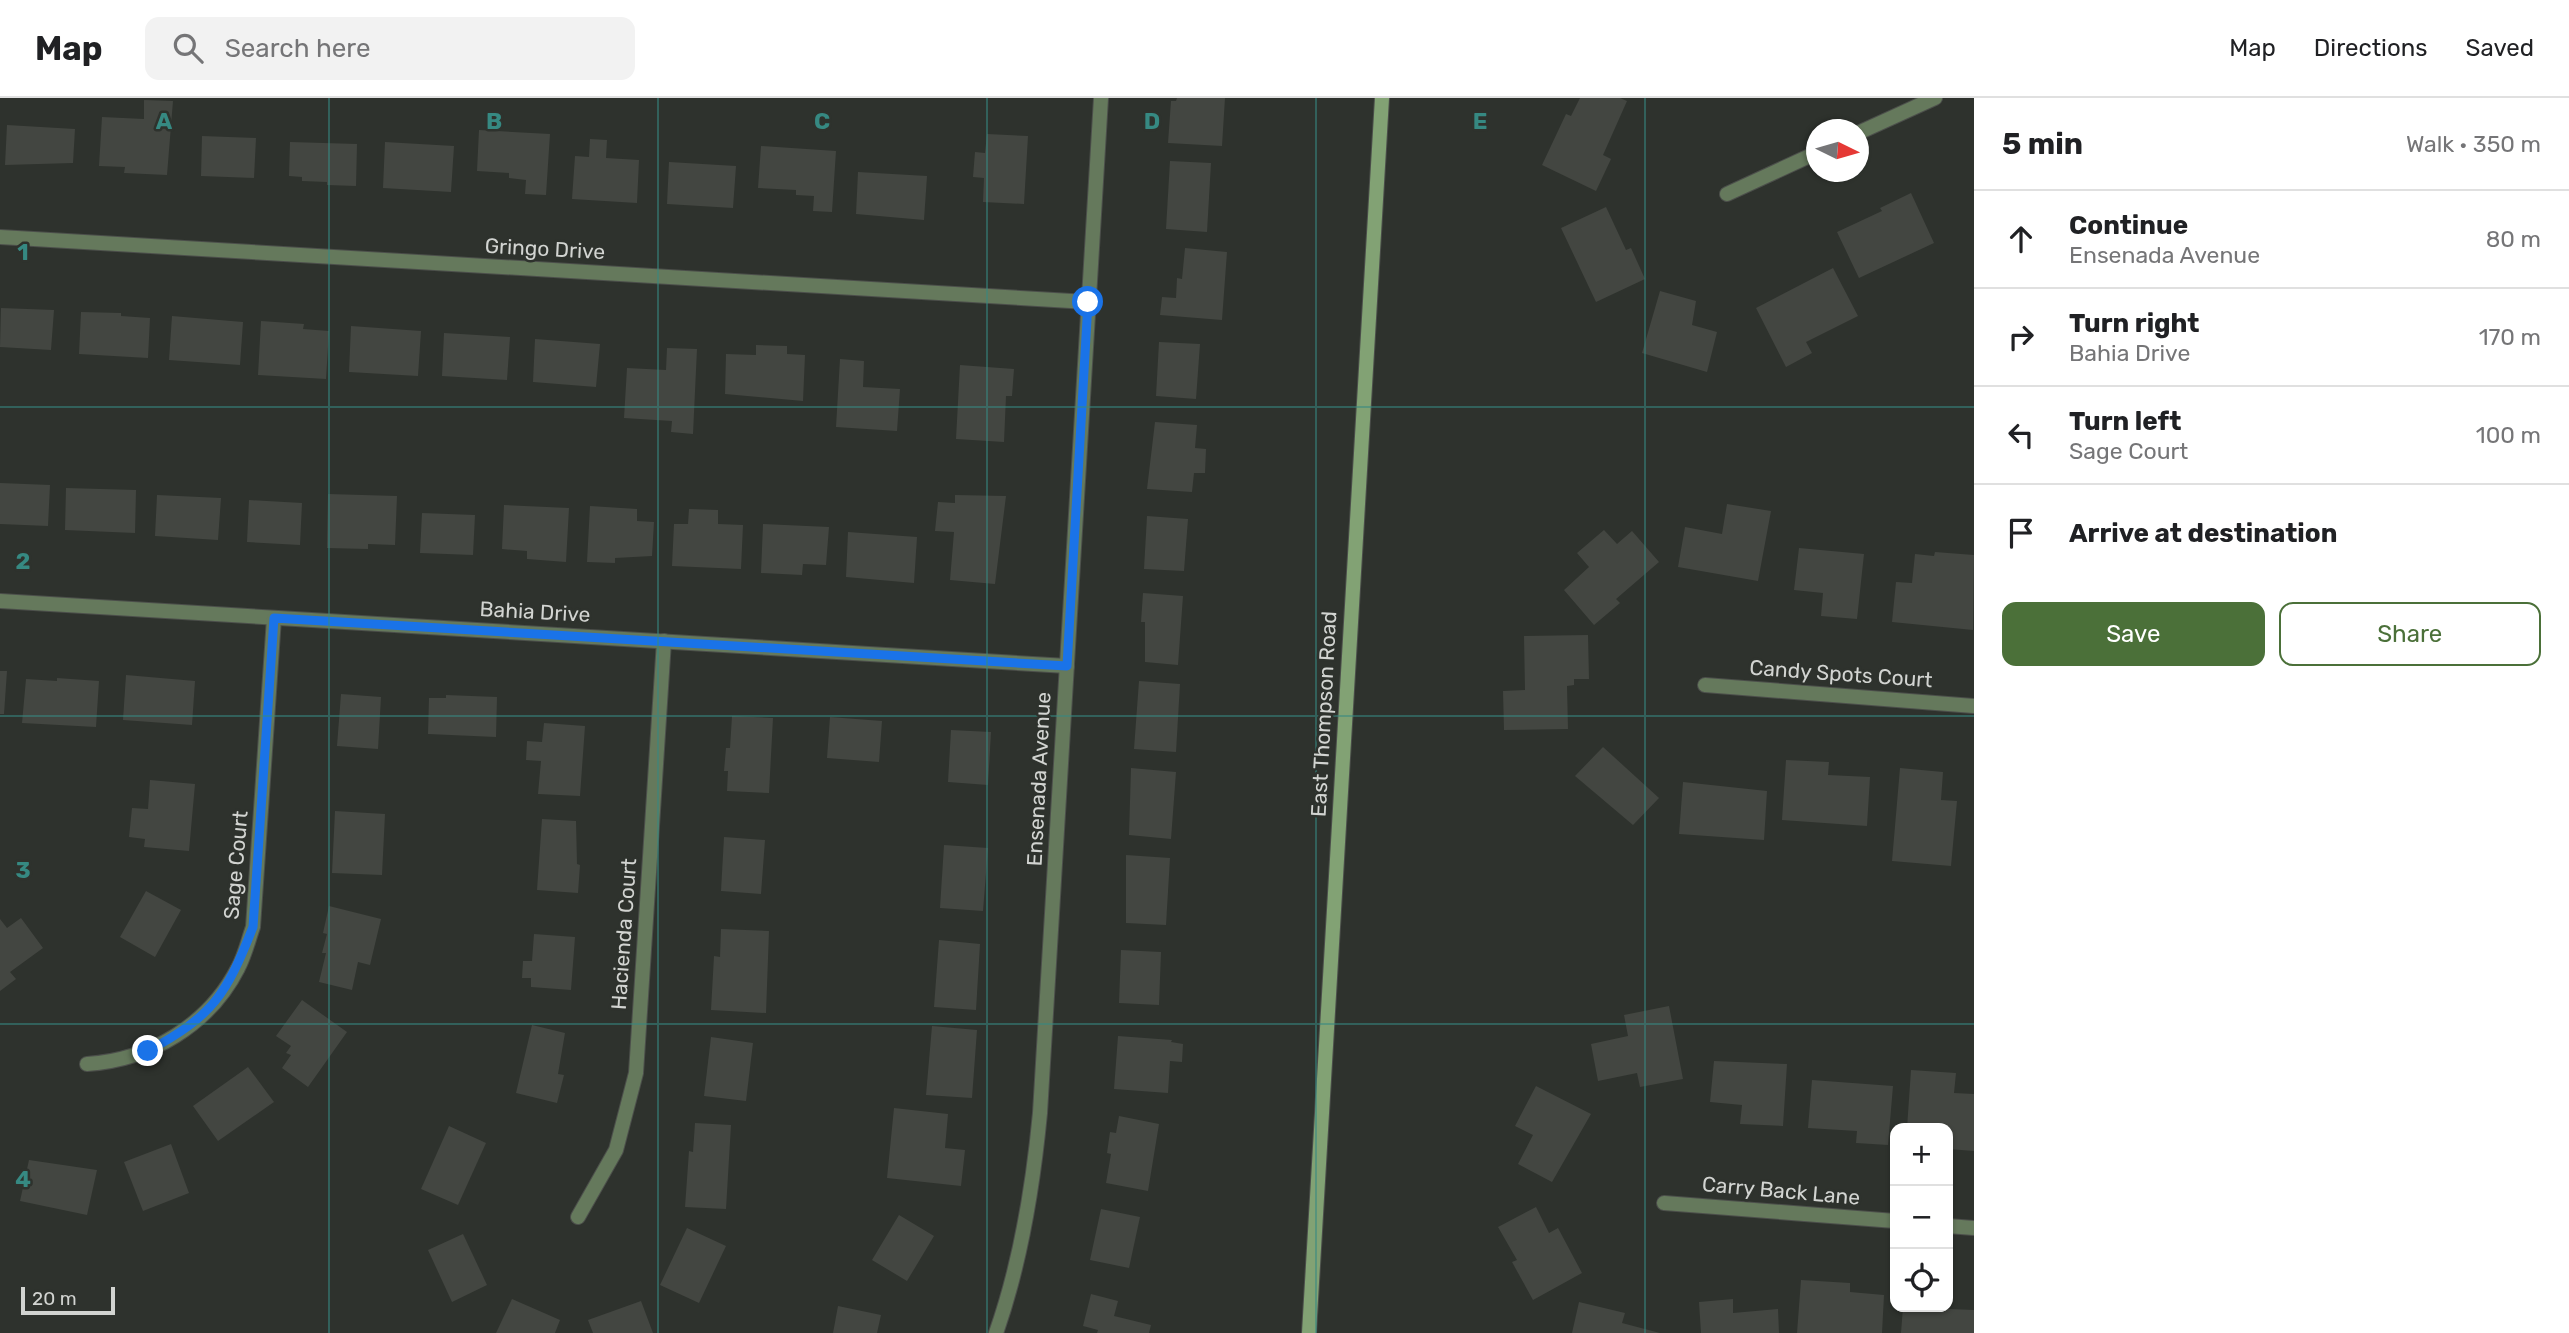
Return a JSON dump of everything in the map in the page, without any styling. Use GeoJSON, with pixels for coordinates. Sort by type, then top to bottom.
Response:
{"type":"FeatureCollection","features":[{"type":"Feature","properties":{"kind":"main road","name":"East Thompson Road"},"geometry":{"type":"LineString","coordinates":[[1309,1333],[1382,98]]}},
{"type":"Feature","properties":{"kind":"street","name":"Ensenada Avenue"},"geometry":{"type":"LineString","coordinates":[[996,1333],[1019,1254],[1035,1168],[1101,98]]}},
{"type":"Feature","properties":{"kind":"street"},"geometry":{"type":"LineString","coordinates":[[1869,129],[1935,98]]}},
{"type":"Feature","properties":{"kind":"street"},"geometry":{"type":"LineString","coordinates":[[1727,194],[1806,158]]}},
{"type":"Feature","properties":{"kind":"street","name":"Gringo Drive"},"geometry":{"type":"LineString","coordinates":[[0,237],[1088,302]]}},
{"type":"Feature","properties":{"kind":"street","name":"Bahia Drive"},"geometry":{"type":"LineString","coordinates":[[0,601],[1067,666]]}},
{"type":"Feature","properties":{"kind":"street","name":"Sage Court"},"geometry":{"type":"LineString","coordinates":[[87,1064],[118,1060],[148,1051],[186,1028],[220,996],[243,957],[253,927],[274,618]]}},
{"type":"Feature","properties":{"kind":"street","name":"Hacienda Court"},"geometry":{"type":"LineString","coordinates":[[578,1217],[616,1150],[636,1073],[664,641]]}},
{"type":"Feature","properties":{"kind":"street","name":"Candy Spots Court"},"geometry":{"type":"LineString","coordinates":[[1705,685],[1974,706]]}},
{"type":"Feature","properties":{"kind":"street","name":"Carry Back Lane"},"geometry":{"type":"LineString","coordinates":[[1664,1203],[1890,1222]]}},
{"type":"Feature","properties":{"kind":"street"},"geometry":{"type":"LineString","coordinates":[[1953,1226],[1974,1228]]}},
{"type":"Feature","properties":{"kind":"building"},"geometry":{"type":"Polygon","coordinates":[[[1177,98],[1225,98],[1222,146],[1168,143],[1171,101],[1176,101],[1177,98]]]}},
{"type":"Feature","properties":{"kind":"building"},"geometry":{"type":"Polygon","coordinates":[[[1580,98],[1620,98],[1627,101],[1603,155],[1611,159],[1596,191],[1542,165],[1566,114],[1571,116],[1580,98]]]}},
{"type":"Feature","properties":{"kind":"building"},"geometry":{"type":"Polygon","coordinates":[[[144,100],[173,101],[167,175],[124,173],[125,167],[99,166],[102,117],[144,119],[144,100]]]}},
{"type":"Feature","properties":{"kind":"building"},"geometry":{"type":"Polygon","coordinates":[[[7,125],[75,129],[73,163],[5,165],[7,125]]]}},
{"type":"Feature","properties":{"kind":"building"},"geometry":{"type":"Polygon","coordinates":[[[479,130],[550,134],[546,195],[525,194],[526,180],[509,178],[509,173],[477,171],[479,130]]]}},
{"type":"Feature","properties":{"kind":"building"},"geometry":{"type":"Polygon","coordinates":[[[987,134],[1028,136],[1024,204],[983,202],[984,178],[973,177],[975,152],[985,153],[987,134]]]}},
{"type":"Feature","properties":{"kind":"building"},"geometry":{"type":"Polygon","coordinates":[[[202,136],[256,138],[254,178],[201,176],[202,136]]]}},
{"type":"Feature","properties":{"kind":"building"},"geometry":{"type":"Polygon","coordinates":[[[590,139],[607,140],[606,158],[639,160],[637,203],[572,199],[575,156],[589,157],[590,139]]]}},
{"type":"Feature","properties":{"kind":"building"},"geometry":{"type":"Polygon","coordinates":[[[290,142],[357,144],[356,186],[327,185],[327,182],[302,181],[302,177],[289,176],[290,142]]]}},
{"type":"Feature","properties":{"kind":"building"},"geometry":{"type":"Polygon","coordinates":[[[385,142],[454,146],[451,192],[383,188],[385,142]]]}},
{"type":"Feature","properties":{"kind":"building"},"geometry":{"type":"Polygon","coordinates":[[[761,146],[836,151],[832,212],[813,211],[814,196],[796,195],[796,190],[758,188],[761,146]]]}},
{"type":"Feature","properties":{"kind":"building"},"geometry":{"type":"Polygon","coordinates":[[[1170,161],[1211,163],[1207,232],[1166,229],[1170,161]]]}},
{"type":"Feature","properties":{"kind":"building"},"geometry":{"type":"Polygon","coordinates":[[[669,162],[736,166],[733,208],[667,204],[669,162]]]}},
{"type":"Feature","properties":{"kind":"building"},"geometry":{"type":"Polygon","coordinates":[[[858,172],[927,176],[924,220],[856,214],[858,172]]]}},
{"type":"Feature","properties":{"kind":"building"},"geometry":{"type":"Polygon","coordinates":[[[1911,193],[1934,243],[1859,278],[1837,232],[1882,211],[1880,208],[1911,193]]]}},
{"type":"Feature","properties":{"kind":"building"},"geometry":{"type":"Polygon","coordinates":[[[1606,207],[1626,250],[1631,248],[1645,279],[1596,302],[1561,228],[1606,207]]]}},
{"type":"Feature","properties":{"kind":"building"},"geometry":{"type":"Polygon","coordinates":[[[1185,248],[1227,252],[1222,320],[1160,315],[1162,297],[1176,298],[1177,278],[1182,279],[1185,248]]]}},
{"type":"Feature","properties":{"kind":"building"},"geometry":{"type":"Polygon","coordinates":[[[1833,268],[1858,316],[1806,342],[1812,353],[1786,367],[1756,308],[1833,268]]]}},
{"type":"Feature","properties":{"kind":"building"},"geometry":{"type":"Polygon","coordinates":[[[1660,291],[1696,301],[1692,325],[1717,332],[1707,372],[1642,353],[1660,291]]]}},
{"type":"Feature","properties":{"kind":"building"},"geometry":{"type":"Polygon","coordinates":[[[1,308],[54,310],[51,350],[0,347],[1,308]]]}},
{"type":"Feature","properties":{"kind":"building"},"geometry":{"type":"Polygon","coordinates":[[[81,312],[121,313],[121,316],[150,318],[148,358],[79,354],[81,312]]]}},
{"type":"Feature","properties":{"kind":"building"},"geometry":{"type":"Polygon","coordinates":[[[172,316],[243,322],[240,365],[169,360],[172,316]]]}},
{"type":"Feature","properties":{"kind":"building"},"geometry":{"type":"Polygon","coordinates":[[[261,321],[304,324],[303,329],[329,331],[326,379],[258,375],[261,321]]]}},
{"type":"Feature","properties":{"kind":"building"},"geometry":{"type":"Polygon","coordinates":[[[351,326],[421,331],[418,376],[349,372],[351,326]]]}},
{"type":"Feature","properties":{"kind":"building"},"geometry":{"type":"Polygon","coordinates":[[[444,333],[510,337],[507,380],[442,376],[444,333]]]}},
{"type":"Feature","properties":{"kind":"building"},"geometry":{"type":"Polygon","coordinates":[[[535,339],[600,344],[596,387],[533,382],[535,339]]]}},
{"type":"Feature","properties":{"kind":"building"},"geometry":{"type":"Polygon","coordinates":[[[1159,342],[1200,344],[1196,399],[1156,396],[1159,342]]]}},
{"type":"Feature","properties":{"kind":"building"},"geometry":{"type":"Polygon","coordinates":[[[756,345],[787,346],[787,354],[805,355],[803,401],[725,394],[726,354],[756,355],[756,345]]]}},
{"type":"Feature","properties":{"kind":"building"},"geometry":{"type":"Polygon","coordinates":[[[667,348],[697,349],[693,434],[671,432],[672,421],[624,418],[627,368],[666,370],[667,348]]]}},
{"type":"Feature","properties":{"kind":"building"},"geometry":{"type":"Polygon","coordinates":[[[840,359],[864,361],[863,387],[900,389],[897,431],[836,427],[840,359]]]}},
{"type":"Feature","properties":{"kind":"building"},"geometry":{"type":"Polygon","coordinates":[[[960,365],[1014,369],[1012,396],[1006,396],[1004,442],[956,439],[960,365]]]}},
{"type":"Feature","properties":{"kind":"building"},"geometry":{"type":"Polygon","coordinates":[[[1155,422],[1197,425],[1195,448],[1206,449],[1205,473],[1194,473],[1192,492],[1147,489],[1155,422]]]}},
{"type":"Feature","properties":{"kind":"building"},"geometry":{"type":"Polygon","coordinates":[[[0,483],[50,485],[48,526],[0,524],[0,483]]]}},
{"type":"Feature","properties":{"kind":"building"},"geometry":{"type":"Polygon","coordinates":[[[66,488],[136,490],[135,533],[65,530],[66,488]]]}},
{"type":"Feature","properties":{"kind":"building"},"geometry":{"type":"Polygon","coordinates":[[[328,494],[397,496],[395,545],[368,544],[368,549],[327,548],[328,494]]]}},
{"type":"Feature","properties":{"kind":"building"},"geometry":{"type":"Polygon","coordinates":[[[157,495],[221,498],[218,540],[155,536],[157,495]]]}},
{"type":"Feature","properties":{"kind":"building"},"geometry":{"type":"Polygon","coordinates":[[[955,495],[1006,496],[995,584],[950,580],[954,532],[935,531],[938,502],[955,503],[955,495]]]}},
{"type":"Feature","properties":{"kind":"building"},"geometry":{"type":"Polygon","coordinates":[[[249,500],[302,503],[300,545],[247,542],[249,500]]]}},
{"type":"Feature","properties":{"kind":"building"},"geometry":{"type":"Polygon","coordinates":[[[1727,504],[1771,511],[1758,581],[1678,567],[1685,527],[1722,534],[1727,504]]]}},
{"type":"Feature","properties":{"kind":"building"},"geometry":{"type":"Polygon","coordinates":[[[504,505],[569,508],[566,562],[527,559],[527,551],[502,549],[504,505]]]}},
{"type":"Feature","properties":{"kind":"building"},"geometry":{"type":"Polygon","coordinates":[[[590,506],[637,509],[637,521],[654,522],[652,556],[615,558],[615,563],[587,562],[590,506]]]}},
{"type":"Feature","properties":{"kind":"building"},"geometry":{"type":"Polygon","coordinates":[[[689,509],[718,510],[718,524],[743,525],[741,569],[672,566],[674,524],[688,524],[689,509]]]}},
{"type":"Feature","properties":{"kind":"building"},"geometry":{"type":"Polygon","coordinates":[[[422,513],[475,515],[473,555],[420,553],[422,513]]]}},
{"type":"Feature","properties":{"kind":"building"},"geometry":{"type":"Polygon","coordinates":[[[1147,516],[1188,519],[1184,571],[1144,569],[1147,516]]]}},
{"type":"Feature","properties":{"kind":"building"},"geometry":{"type":"Polygon","coordinates":[[[763,524],[829,527],[826,565],[803,564],[802,575],[761,573],[763,524]]]}},
{"type":"Feature","properties":{"kind":"building"},"geometry":{"type":"Polygon","coordinates":[[[1604,530],[1617,544],[1632,531],[1659,562],[1616,599],[1620,603],[1594,625],[1564,590],[1589,567],[1577,553],[1604,530]]]}},
{"type":"Feature","properties":{"kind":"building"},"geometry":{"type":"Polygon","coordinates":[[[848,532],[917,537],[914,583],[846,577],[848,532]]]}},
{"type":"Feature","properties":{"kind":"building"},"geometry":{"type":"Polygon","coordinates":[[[1799,548],[1864,554],[1857,619],[1821,616],[1823,593],[1794,590],[1799,548]]]}},
{"type":"Feature","properties":{"kind":"building"},"geometry":{"type":"Polygon","coordinates":[[[1935,552],[1974,555],[1973,630],[1892,622],[1896,582],[1912,583],[1915,554],[1934,556],[1935,552]]]}},
{"type":"Feature","properties":{"kind":"building"},"geometry":{"type":"Polygon","coordinates":[[[1143,593],[1183,596],[1178,665],[1145,662],[1145,622],[1141,622],[1143,593]]]}},
{"type":"Feature","properties":{"kind":"building"},"geometry":{"type":"Polygon","coordinates":[[[1588,635],[1589,679],[1574,679],[1574,685],[1567,686],[1568,729],[1504,730],[1503,691],[1525,690],[1524,636],[1588,635]]]}},
{"type":"Feature","properties":{"kind":"building"},"geometry":{"type":"Polygon","coordinates":[[[0,671],[7,671],[4,714],[0,714],[0,671]]]}},
{"type":"Feature","properties":{"kind":"building"},"geometry":{"type":"Polygon","coordinates":[[[126,675],[195,681],[192,725],[123,720],[126,675]]]}},
{"type":"Feature","properties":{"kind":"building"},"geometry":{"type":"Polygon","coordinates":[[[57,678],[99,681],[96,727],[22,723],[26,679],[57,681],[57,678]]]}},
{"type":"Feature","properties":{"kind":"building"},"geometry":{"type":"Polygon","coordinates":[[[1139,681],[1180,684],[1176,752],[1134,749],[1139,681]]]}},
{"type":"Feature","properties":{"kind":"building"},"geometry":{"type":"Polygon","coordinates":[[[341,694],[381,697],[378,749],[337,746],[341,694]]]}},
{"type":"Feature","properties":{"kind":"building"},"geometry":{"type":"Polygon","coordinates":[[[446,695],[497,697],[496,737],[428,734],[429,698],[446,698],[446,695]]]}},
{"type":"Feature","properties":{"kind":"building"},"geometry":{"type":"Polygon","coordinates":[[[732,716],[773,718],[769,793],[727,791],[728,771],[724,771],[726,748],[730,748],[732,716]]]}},
{"type":"Feature","properties":{"kind":"building"},"geometry":{"type":"Polygon","coordinates":[[[830,717],[882,721],[879,762],[827,758],[830,717]]]}},
{"type":"Feature","properties":{"kind":"building"},"geometry":{"type":"Polygon","coordinates":[[[544,723],[585,726],[580,796],[538,794],[541,761],[526,760],[527,741],[542,742],[544,723]]]}},
{"type":"Feature","properties":{"kind":"building"},"geometry":{"type":"Polygon","coordinates":[[[951,730],[991,732],[988,785],[948,782],[951,730]]]}},
{"type":"Feature","properties":{"kind":"building"},"geometry":{"type":"Polygon","coordinates":[[[1603,747],[1659,798],[1633,825],[1575,776],[1603,747]]]}},
{"type":"Feature","properties":{"kind":"building"},"geometry":{"type":"Polygon","coordinates":[[[1786,760],[1829,762],[1828,775],[1870,777],[1867,826],[1782,820],[1786,760]]]}},
{"type":"Feature","properties":{"kind":"building"},"geometry":{"type":"Polygon","coordinates":[[[1131,768],[1176,772],[1171,839],[1129,835],[1131,768]]]}},
{"type":"Feature","properties":{"kind":"building"},"geometry":{"type":"Polygon","coordinates":[[[1900,768],[1943,772],[1941,800],[1957,801],[1951,866],[1892,861],[1900,768]]]}},
{"type":"Feature","properties":{"kind":"building"},"geometry":{"type":"Polygon","coordinates":[[[150,780],[195,784],[189,851],[144,847],[145,839],[129,837],[132,808],[148,809],[150,780]]]}},
{"type":"Feature","properties":{"kind":"building"},"geometry":{"type":"Polygon","coordinates":[[[1683,782],[1767,791],[1764,840],[1679,834],[1683,782]]]}},
{"type":"Feature","properties":{"kind":"building"},"geometry":{"type":"Polygon","coordinates":[[[335,811],[385,814],[382,875],[332,873],[335,811]]]}},
{"type":"Feature","properties":{"kind":"building"},"geometry":{"type":"Polygon","coordinates":[[[542,819],[576,821],[577,864],[580,865],[578,893],[537,890],[542,819]]]}},
{"type":"Feature","properties":{"kind":"building"},"geometry":{"type":"Polygon","coordinates":[[[724,837],[765,840],[761,894],[721,891],[724,837]]]}},
{"type":"Feature","properties":{"kind":"building"},"geometry":{"type":"Polygon","coordinates":[[[944,845],[988,848],[983,911],[940,908],[944,845]]]}},
{"type":"Feature","properties":{"kind":"building"},"geometry":{"type":"Polygon","coordinates":[[[1126,855],[1170,858],[1166,925],[1126,923],[1126,855]]]}},
{"type":"Feature","properties":{"kind":"building"},"geometry":{"type":"Polygon","coordinates":[[[146,891],[181,910],[155,957],[120,937],[146,891]]]}},
{"type":"Feature","properties":{"kind":"building"},"geometry":{"type":"Polygon","coordinates":[[[329,906],[381,919],[370,965],[358,962],[352,990],[319,982],[326,953],[322,953],[327,934],[323,933],[329,906]]]}},
{"type":"Feature","properties":{"kind":"building"},"geometry":{"type":"Polygon","coordinates":[[[21,918],[43,948],[10,972],[16,979],[0,991],[0,919],[7,928],[21,918]]]}},
{"type":"Feature","properties":{"kind":"building"},"geometry":{"type":"Polygon","coordinates":[[[721,929],[769,931],[766,1013],[711,1010],[714,956],[720,957],[721,929]]]}},
{"type":"Feature","properties":{"kind":"building"},"geometry":{"type":"Polygon","coordinates":[[[534,934],[575,937],[571,990],[531,987],[531,978],[522,978],[523,961],[532,961],[534,934]]]}},
{"type":"Feature","properties":{"kind":"building"},"geometry":{"type":"Polygon","coordinates":[[[939,940],[980,944],[976,1010],[934,1007],[939,940]]]}},
{"type":"Feature","properties":{"kind":"building"},"geometry":{"type":"Polygon","coordinates":[[[1121,950],[1161,952],[1159,1005],[1119,1003],[1121,950]]]}},
{"type":"Feature","properties":{"kind":"building"},"geometry":{"type":"Polygon","coordinates":[[[302,1000],[347,1032],[308,1087],[282,1068],[291,1055],[286,1053],[291,1046],[276,1036],[302,1000]]]}},
{"type":"Feature","properties":{"kind":"building"},"geometry":{"type":"Polygon","coordinates":[[[1669,1006],[1683,1079],[1640,1087],[1637,1073],[1598,1081],[1591,1044],[1628,1036],[1624,1015],[1669,1006]]]}},
{"type":"Feature","properties":{"kind":"building"},"geometry":{"type":"Polygon","coordinates":[[[532,1025],[565,1033],[558,1074],[564,1075],[557,1103],[516,1093],[532,1025]]]}},
{"type":"Feature","properties":{"kind":"building"},"geometry":{"type":"Polygon","coordinates":[[[932,1026],[977,1030],[972,1098],[926,1095],[932,1026]]]}},
{"type":"Feature","properties":{"kind":"building"},"geometry":{"type":"Polygon","coordinates":[[[1118,1036],[1172,1040],[1171,1042],[1183,1044],[1182,1062],[1170,1061],[1168,1093],[1114,1089],[1118,1036]]]}},
{"type":"Feature","properties":{"kind":"building"},"geometry":{"type":"Polygon","coordinates":[[[711,1037],[753,1043],[746,1101],[704,1096],[711,1037]]]}},
{"type":"Feature","properties":{"kind":"building"},"geometry":{"type":"Polygon","coordinates":[[[1714,1061],[1787,1064],[1783,1126],[1740,1124],[1742,1105],[1710,1102],[1714,1061]]]}},
{"type":"Feature","properties":{"kind":"building"},"geometry":{"type":"Polygon","coordinates":[[[248,1067],[274,1102],[218,1141],[193,1106],[248,1067]]]}},
{"type":"Feature","properties":{"kind":"building"},"geometry":{"type":"Polygon","coordinates":[[[1911,1070],[1956,1073],[1954,1093],[1974,1094],[1974,1151],[1953,1149],[1953,1123],[1907,1123],[1911,1070]]]}},
{"type":"Feature","properties":{"kind":"building"},"geometry":{"type":"Polygon","coordinates":[[[1812,1080],[1893,1086],[1888,1145],[1856,1143],[1857,1131],[1808,1128],[1812,1080]]]}},
{"type":"Feature","properties":{"kind":"building"},"geometry":{"type":"Polygon","coordinates":[[[1536,1086],[1591,1114],[1552,1182],[1518,1164],[1533,1135],[1515,1126],[1536,1086]]]}},
{"type":"Feature","properties":{"kind":"building"},"geometry":{"type":"Polygon","coordinates":[[[894,1108],[948,1114],[945,1148],[965,1150],[961,1186],[887,1178],[894,1108]]]}},
{"type":"Feature","properties":{"kind":"building"},"geometry":{"type":"Polygon","coordinates":[[[1119,1116],[1159,1124],[1148,1191],[1106,1183],[1111,1154],[1107,1153],[1110,1132],[1116,1133],[1119,1116]]]}},
{"type":"Feature","properties":{"kind":"building"},"geometry":{"type":"Polygon","coordinates":[[[695,1123],[731,1125],[726,1209],[685,1207],[689,1151],[693,1152],[695,1123]]]}},
{"type":"Feature","properties":{"kind":"building"},"geometry":{"type":"Polygon","coordinates":[[[449,1126],[486,1143],[458,1205],[421,1189],[449,1126]]]}},
{"type":"Feature","properties":{"kind":"building"},"geometry":{"type":"Polygon","coordinates":[[[171,1144],[189,1193],[143,1211],[124,1162],[171,1144]]]}},
{"type":"Feature","properties":{"kind":"building"},"geometry":{"type":"Polygon","coordinates":[[[29,1160],[97,1170],[87,1215],[20,1201],[29,1160]]]}},
{"type":"Feature","properties":{"kind":"building"},"geometry":{"type":"Polygon","coordinates":[[[1536,1207],[1549,1233],[1558,1228],[1582,1273],[1533,1300],[1512,1262],[1517,1260],[1498,1227],[1536,1207]]]}},
{"type":"Feature","properties":{"kind":"building"},"geometry":{"type":"Polygon","coordinates":[[[1101,1209],[1140,1217],[1129,1268],[1090,1260],[1101,1209]]]}},
{"type":"Feature","properties":{"kind":"building"},"geometry":{"type":"Polygon","coordinates":[[[899,1215],[934,1236],[907,1281],[872,1260],[899,1215]]]}},
{"type":"Feature","properties":{"kind":"building"},"geometry":{"type":"Polygon","coordinates":[[[687,1228],[726,1246],[699,1303],[660,1285],[687,1228]]]}},
{"type":"Feature","properties":{"kind":"building"},"geometry":{"type":"Polygon","coordinates":[[[463,1234],[487,1285],[452,1302],[428,1250],[463,1234]]]}},
{"type":"Feature","properties":{"kind":"building"},"geometry":{"type":"Polygon","coordinates":[[[1801,1280],[1850,1283],[1850,1292],[1884,1295],[1882,1333],[1797,1333],[1801,1280]]]}},
{"type":"Feature","properties":{"kind":"building"},"geometry":{"type":"Polygon","coordinates":[[[1091,1294],[1118,1301],[1114,1316],[1151,1325],[1149,1333],[1097,1333],[1098,1330],[1083,1326],[1091,1294]]]}},
{"type":"Feature","properties":{"kind":"building"},"geometry":{"type":"Polygon","coordinates":[[[512,1299],[560,1320],[555,1333],[496,1333],[512,1299]]]}},
{"type":"Feature","properties":{"kind":"building"},"geometry":{"type":"Polygon","coordinates":[[[1733,1299],[1733,1313],[1778,1309],[1779,1333],[1701,1333],[1699,1302],[1733,1299]]]}},
{"type":"Feature","properties":{"kind":"building"},"geometry":{"type":"Polygon","coordinates":[[[641,1301],[653,1333],[593,1333],[588,1320],[641,1301]]]}},
{"type":"Feature","properties":{"kind":"building"},"geometry":{"type":"Polygon","coordinates":[[[1579,1302],[1625,1313],[1622,1323],[1660,1333],[1572,1333],[1579,1302]]]}},
{"type":"Feature","properties":{"kind":"building"},"geometry":{"type":"Polygon","coordinates":[[[838,1306],[881,1315],[877,1333],[833,1333],[838,1306]]]}},
{"type":"Feature","properties":{"kind":"building"},"geometry":{"type":"Polygon","coordinates":[[[1974,1310],[1974,1333],[1901,1333],[1903,1312],[1974,1310]]]}},
{"type":"Feature","properties":{"kind":"route"},"geometry":{"type":"LineString","coordinates":[[148,1051],[186,1028],[210,1008],[237,971],[253,927],[274,618],[1067,666],[1088,302]]}}]}
